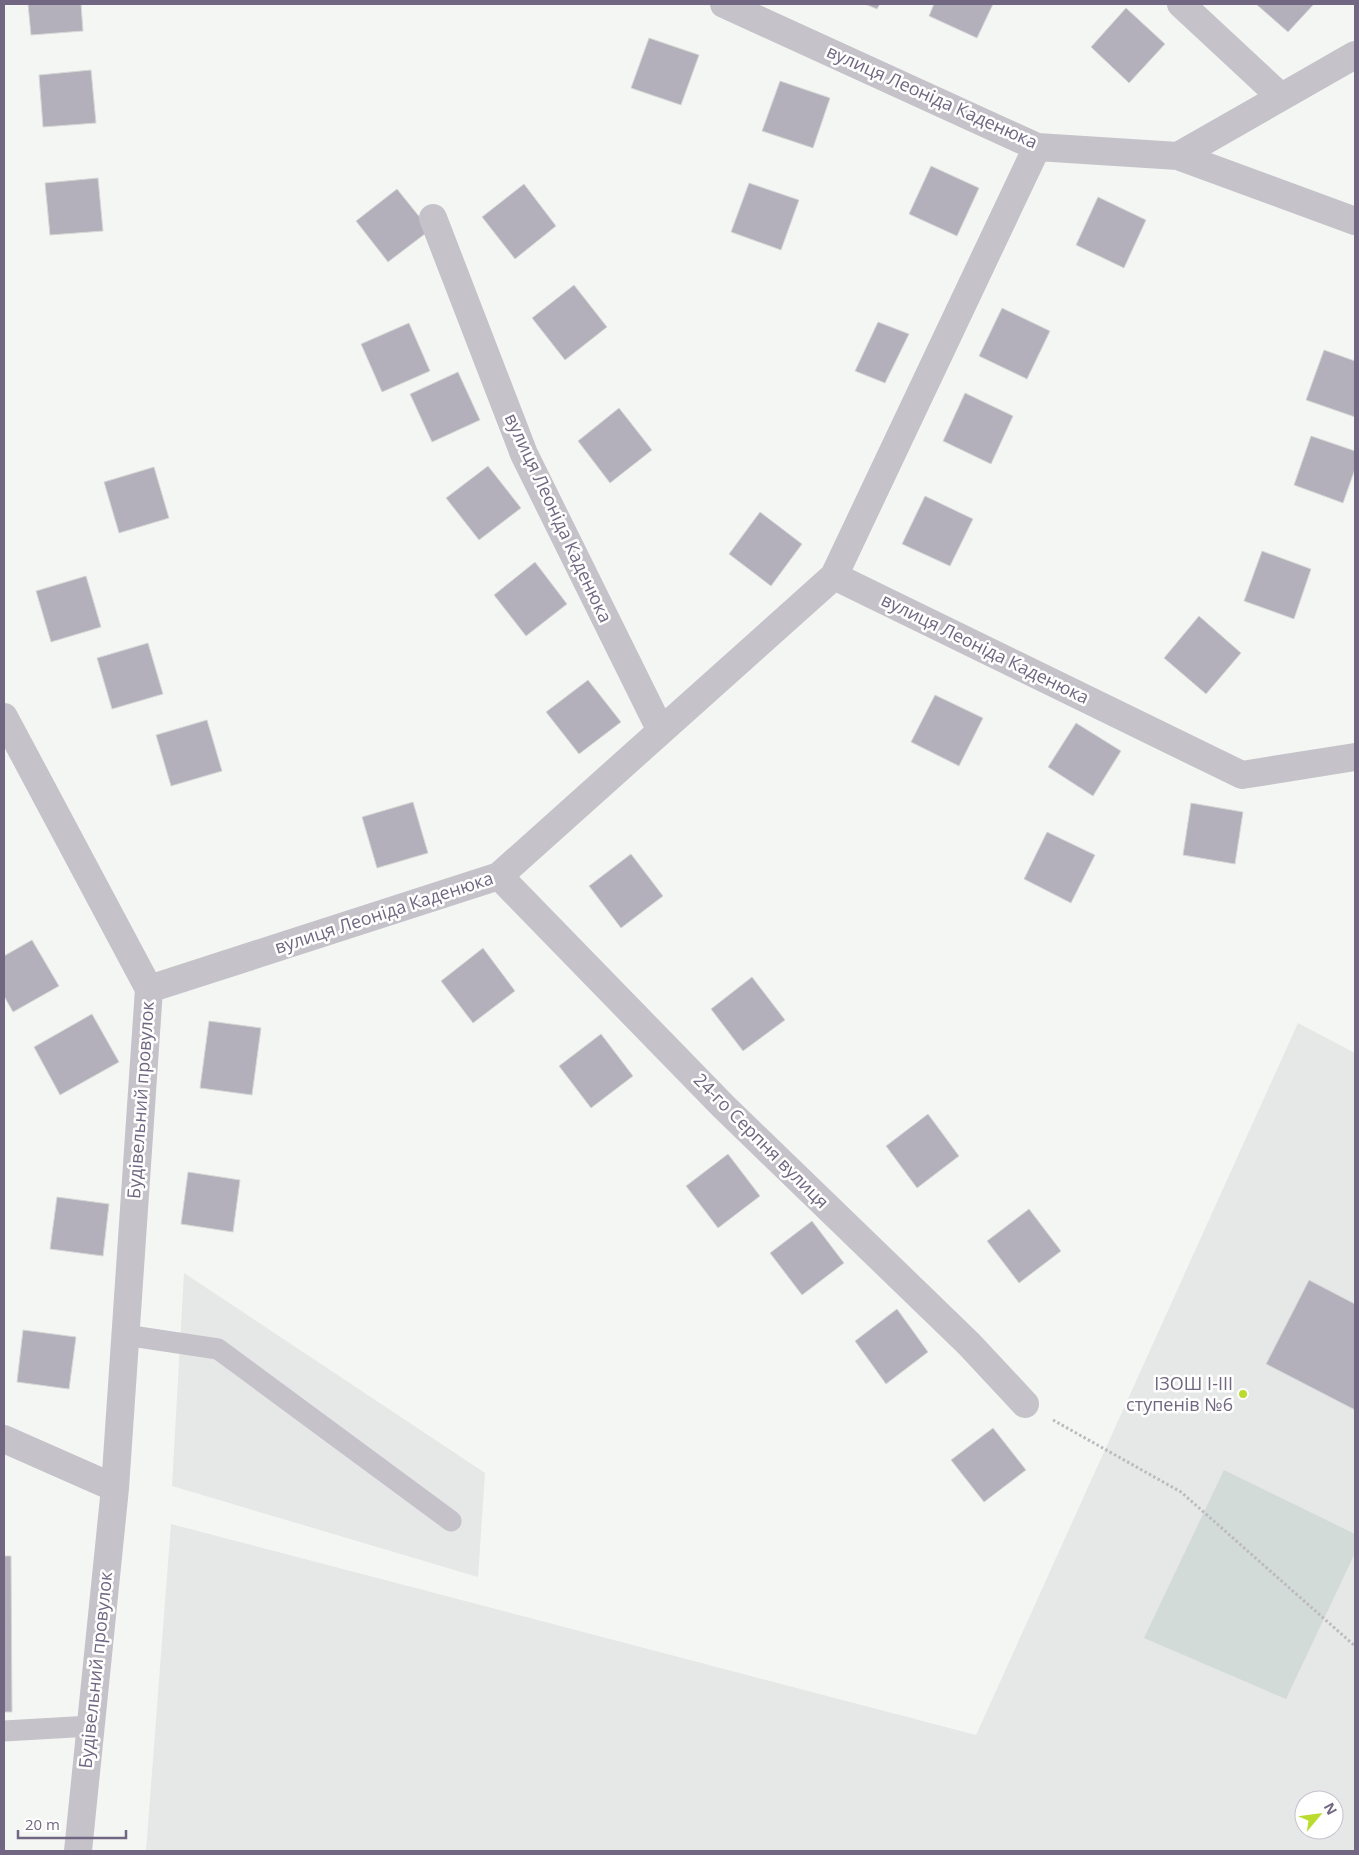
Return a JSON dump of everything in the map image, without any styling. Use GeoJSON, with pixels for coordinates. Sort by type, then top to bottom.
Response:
{"type":"FeatureCollection","features":[{"type":"Feature","properties":{"kind":"street","name":"вулиця Леоніда Каденюка"},"geometry":{"type":"LineString","coordinates":[[724,4],[1037,147],[1178,156],[1355,221]]}},
{"type":"Feature","properties":{"kind":"street"},"geometry":{"type":"LineString","coordinates":[[1181,4],[1281,97]]}},
{"type":"Feature","properties":{"kind":"street"},"geometry":{"type":"LineString","coordinates":[[1178,156],[1355,55]]}},
{"type":"Feature","properties":{"kind":"street"},"geometry":{"type":"LineString","coordinates":[[834,576],[1037,147]]}},
{"type":"Feature","properties":{"kind":"street","name":"вулиця Леоніда Каденюка"},"geometry":{"type":"LineString","coordinates":[[433,218],[524,454],[660,731]]}},
{"type":"Feature","properties":{"kind":"street","name":"вулиця Леоніда Каденюка"},"geometry":{"type":"LineString","coordinates":[[149,989],[500,876],[834,576],[1242,775],[1355,757]]}},
{"type":"Feature","properties":{"kind":"street","name":"Будівельний провулок"},"geometry":{"type":"LineString","coordinates":[[4,717],[149,989],[114,1488],[78,1851]]}},
{"type":"Feature","properties":{"kind":"street","name":"24-го Серпня вулиця"},"geometry":{"type":"LineString","coordinates":[[500,876],[723,1106],[969,1344],[1024,1404]]}},
{"type":"Feature","properties":{"kind":"street"},"geometry":{"type":"LineString","coordinates":[[4,1439],[114,1488]]}},
{"type":"Feature","properties":{"kind":"lane"},"geometry":{"type":"LineString","coordinates":[[125,1335],[218,1349],[451,1521]]}},
{"type":"Feature","properties":{"kind":"lane"},"geometry":{"type":"LineString","coordinates":[[4,1731],[91,1726]]}},
{"type":"Feature","properties":{"kind":"path"},"geometry":{"type":"LineString","coordinates":[[1024,1404],[1181,1492],[1355,1646]]}},
{"type":"Feature","properties":{"kind":"shaded area"},"geometry":{"type":"Polygon","coordinates":[[[1298,1023],[1355,1053],[1355,1851],[146,1851],[171,1524],[976,1735],[1298,1023]]]}},
{"type":"Feature","properties":{"kind":"shaded area"},"geometry":{"type":"Polygon","coordinates":[[[184,1273],[485,1473],[478,1577],[172,1486],[184,1273]]]}},
{"type":"Feature","properties":{"kind":"shaded area"},"geometry":{"type":"Polygon","coordinates":[[[1224,1470],[1355,1534],[1355,1553],[1286,1699],[1144,1638],[1224,1470]]]}},
{"type":"Feature","properties":{"kind":"building"},"geometry":{"type":"Polygon","coordinates":[[[28,4],[81,4],[83,31],[31,35],[28,4]]]}},
{"type":"Feature","properties":{"kind":"building"},"geometry":{"type":"Polygon","coordinates":[[[865,4],[880,4],[877,9],[865,4]]]}},
{"type":"Feature","properties":{"kind":"building"},"geometry":{"type":"Polygon","coordinates":[[[934,4],[993,4],[977,38],[929,16],[934,4]]]}},
{"type":"Feature","properties":{"kind":"building"},"geometry":{"type":"Polygon","coordinates":[[[1256,4],[1314,4],[1288,32],[1256,4]]]}},
{"type":"Feature","properties":{"kind":"building"},"geometry":{"type":"Polygon","coordinates":[[[1126,8],[1165,44],[1129,83],[1091,47],[1126,8]]]}},
{"type":"Feature","properties":{"kind":"building"},"geometry":{"type":"Polygon","coordinates":[[[649,38],[699,55],[681,105],[631,88],[649,38]]]}},
{"type":"Feature","properties":{"kind":"building"},"geometry":{"type":"Polygon","coordinates":[[[91,70],[96,123],[43,127],[39,75],[91,70]]]}},
{"type":"Feature","properties":{"kind":"building"},"geometry":{"type":"Polygon","coordinates":[[[780,81],[830,98],[813,148],[762,131],[780,81]]]}},
{"type":"Feature","properties":{"kind":"building"},"geometry":{"type":"Polygon","coordinates":[[[931,166],[979,188],[957,236],[909,214],[931,166]]]}},
{"type":"Feature","properties":{"kind":"building"},"geometry":{"type":"Polygon","coordinates":[[[98,178],[103,231],[50,235],[45,183],[98,178]]]}},
{"type":"Feature","properties":{"kind":"building"},"geometry":{"type":"Polygon","coordinates":[[[749,183],[799,200],[781,250],[731,232],[749,183]]]}},
{"type":"Feature","properties":{"kind":"building"},"geometry":{"type":"Polygon","coordinates":[[[524,184],[556,226],[515,259],[482,217],[524,184]]]}},
{"type":"Feature","properties":{"kind":"building"},"geometry":{"type":"Polygon","coordinates":[[[397,189],[430,230],[388,262],[356,221],[397,189]]]}},
{"type":"Feature","properties":{"kind":"building"},"geometry":{"type":"Polygon","coordinates":[[[1098,197],[1146,220],[1124,268],[1076,245],[1098,197]]]}},
{"type":"Feature","properties":{"kind":"building"},"geometry":{"type":"Polygon","coordinates":[[[574,285],[607,327],[565,360],[532,318],[574,285]]]}},
{"type":"Feature","properties":{"kind":"building"},"geometry":{"type":"Polygon","coordinates":[[[1002,308],[1050,331],[1027,379],[979,356],[1002,308]]]}},
{"type":"Feature","properties":{"kind":"building"},"geometry":{"type":"Polygon","coordinates":[[[878,322],[909,334],[885,383],[855,371],[878,322]]]}},
{"type":"Feature","properties":{"kind":"building"},"geometry":{"type":"Polygon","coordinates":[[[409,323],[430,371],[382,392],[361,344],[409,323]]]}},
{"type":"Feature","properties":{"kind":"building"},"geometry":{"type":"Polygon","coordinates":[[[1324,350],[1355,361],[1355,417],[1306,400],[1324,350]]]}},
{"type":"Feature","properties":{"kind":"building"},"geometry":{"type":"Polygon","coordinates":[[[458,372],[480,420],[432,442],[410,394],[458,372]]]}},
{"type":"Feature","properties":{"kind":"building"},"geometry":{"type":"Polygon","coordinates":[[[965,393],[1013,416],[991,464],[943,441],[965,393]]]}},
{"type":"Feature","properties":{"kind":"building"},"geometry":{"type":"Polygon","coordinates":[[[619,408],[652,450],[610,483],[578,441],[619,408]]]}},
{"type":"Feature","properties":{"kind":"building"},"geometry":{"type":"Polygon","coordinates":[[[1311,436],[1355,451],[1355,469],[1343,503],[1294,485],[1311,436]]]}},
{"type":"Feature","properties":{"kind":"building"},"geometry":{"type":"Polygon","coordinates":[[[488,466],[521,508],[479,540],[446,498],[488,466]]]}},
{"type":"Feature","properties":{"kind":"building"},"geometry":{"type":"Polygon","coordinates":[[[154,467],[169,518],[119,533],[104,482],[154,467]]]}},
{"type":"Feature","properties":{"kind":"building"},"geometry":{"type":"Polygon","coordinates":[[[925,496],[973,519],[950,566],[902,544],[925,496]]]}},
{"type":"Feature","properties":{"kind":"building"},"geometry":{"type":"Polygon","coordinates":[[[760,512],[802,544],[771,586],[729,554],[760,512]]]}},
{"type":"Feature","properties":{"kind":"building"},"geometry":{"type":"Polygon","coordinates":[[[1262,551],[1311,569],[1294,619],[1244,601],[1262,551]]]}},
{"type":"Feature","properties":{"kind":"building"},"geometry":{"type":"Polygon","coordinates":[[[535,562],[567,604],[526,636],[494,595],[535,562]]]}},
{"type":"Feature","properties":{"kind":"building"},"geometry":{"type":"Polygon","coordinates":[[[86,576],[101,627],[51,642],[36,591],[86,576]]]}},
{"type":"Feature","properties":{"kind":"building"},"geometry":{"type":"Polygon","coordinates":[[[1199,616],[1241,653],[1206,694],[1164,658],[1199,616]]]}},
{"type":"Feature","properties":{"kind":"building"},"geometry":{"type":"Polygon","coordinates":[[[148,643],[163,694],[112,709],[97,658],[148,643]]]}},
{"type":"Feature","properties":{"kind":"building"},"geometry":{"type":"Polygon","coordinates":[[[588,680],[621,722],[579,754],[546,712],[588,680]]]}},
{"type":"Feature","properties":{"kind":"building"},"geometry":{"type":"Polygon","coordinates":[[[935,695],[983,718],[959,766],[911,742],[935,695]]]}},
{"type":"Feature","properties":{"kind":"building"},"geometry":{"type":"Polygon","coordinates":[[[207,720],[222,771],[171,786],[156,735],[207,720]]]}},
{"type":"Feature","properties":{"kind":"building"},"geometry":{"type":"Polygon","coordinates":[[[1076,723],[1121,751],[1093,796],[1048,767],[1076,723]]]}},
{"type":"Feature","properties":{"kind":"building"},"geometry":{"type":"Polygon","coordinates":[[[413,802],[428,853],[377,868],[362,817],[413,802]]]}},
{"type":"Feature","properties":{"kind":"building"},"geometry":{"type":"Polygon","coordinates":[[[1191,803],[1243,812],[1235,864],[1183,855],[1191,803]]]}},
{"type":"Feature","properties":{"kind":"building"},"geometry":{"type":"Polygon","coordinates":[[[1047,832],[1095,855],[1071,903],[1024,879],[1047,832]]]}},
{"type":"Feature","properties":{"kind":"building"},"geometry":{"type":"Polygon","coordinates":[[[631,854],[663,896],[621,928],[589,886],[631,854]]]}},
{"type":"Feature","properties":{"kind":"building"},"geometry":{"type":"Polygon","coordinates":[[[32,940],[59,986],[13,1012],[4,996],[4,956],[32,940]]]}},
{"type":"Feature","properties":{"kind":"building"},"geometry":{"type":"Polygon","coordinates":[[[483,948],[515,991],[473,1023],[441,981],[483,948]]]}},
{"type":"Feature","properties":{"kind":"building"},"geometry":{"type":"Polygon","coordinates":[[[752,977],[785,1020],[743,1051],[711,1009],[752,977]]]}},
{"type":"Feature","properties":{"kind":"building"},"geometry":{"type":"Polygon","coordinates":[[[92,1014],[119,1062],[60,1095],[34,1047],[92,1014]]]}},
{"type":"Feature","properties":{"kind":"building"},"geometry":{"type":"Polygon","coordinates":[[[209,1021],[261,1028],[252,1095],[200,1088],[209,1021]]]}},
{"type":"Feature","properties":{"kind":"building"},"geometry":{"type":"Polygon","coordinates":[[[601,1034],[633,1076],[591,1108],[559,1066],[601,1034]]]}},
{"type":"Feature","properties":{"kind":"building"},"geometry":{"type":"Polygon","coordinates":[[[928,1114],[959,1156],[917,1188],[886,1146],[928,1114]]]}},
{"type":"Feature","properties":{"kind":"building"},"geometry":{"type":"Polygon","coordinates":[[[728,1154],[760,1196],[718,1228],[686,1186],[728,1154]]]}},
{"type":"Feature","properties":{"kind":"building"},"geometry":{"type":"Polygon","coordinates":[[[188,1172],[240,1180],[233,1232],[181,1224],[188,1172]]]}},
{"type":"Feature","properties":{"kind":"building"},"geometry":{"type":"Polygon","coordinates":[[[57,1197],[109,1204],[103,1256],[50,1249],[57,1197]]]}},
{"type":"Feature","properties":{"kind":"building"},"geometry":{"type":"Polygon","coordinates":[[[1029,1209],[1061,1251],[1019,1283],[987,1241],[1029,1209]]]}},
{"type":"Feature","properties":{"kind":"building"},"geometry":{"type":"Polygon","coordinates":[[[812,1221],[844,1263],[802,1295],[770,1253],[812,1221]]]}},
{"type":"Feature","properties":{"kind":"building"},"geometry":{"type":"Polygon","coordinates":[[[1309,1280],[1355,1304],[1355,1410],[1266,1364],[1309,1280]]]}},
{"type":"Feature","properties":{"kind":"building"},"geometry":{"type":"Polygon","coordinates":[[[897,1309],[928,1352],[886,1384],[855,1341],[897,1309]]]}},
{"type":"Feature","properties":{"kind":"building"},"geometry":{"type":"Polygon","coordinates":[[[23,1330],[76,1337],[69,1389],[17,1382],[23,1330]]]}},
{"type":"Feature","properties":{"kind":"building"},"geometry":{"type":"Polygon","coordinates":[[[993,1428],[1026,1470],[984,1502],[951,1460],[993,1428]]]}},
{"type":"Feature","properties":{"kind":"building"},"geometry":{"type":"Polygon","coordinates":[[[4,1556],[11,1556],[12,1712],[4,1712],[4,1556]]]}},
{"type":"Feature","properties":{"kind":"place","name":"ІЗОШ І-ІІІ ступенів №6"},"geometry":{"type":"Point","coordinates":[1243,1394]}}]}
